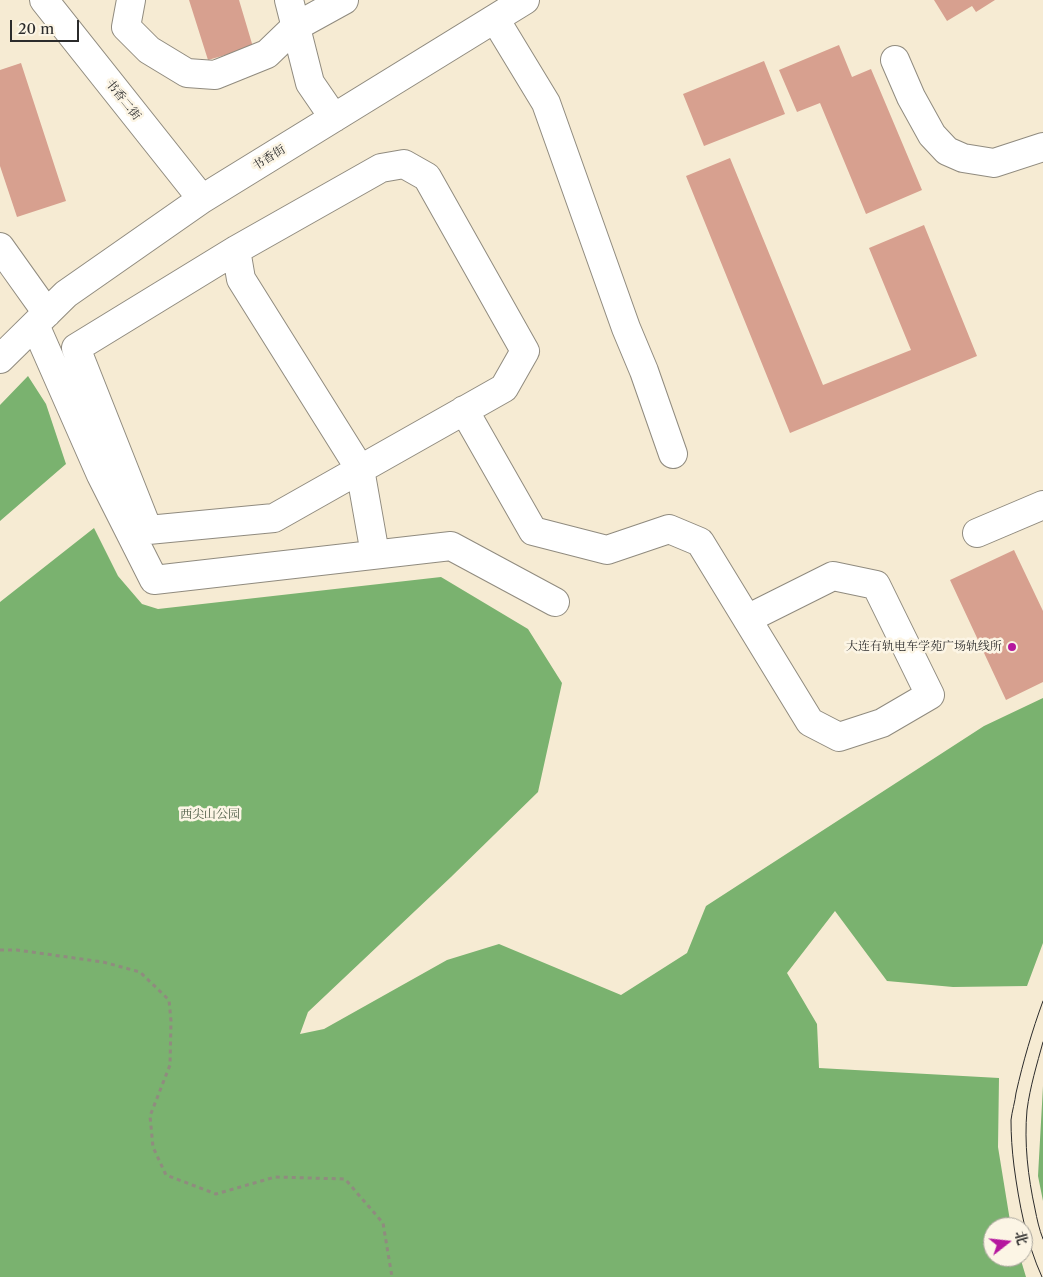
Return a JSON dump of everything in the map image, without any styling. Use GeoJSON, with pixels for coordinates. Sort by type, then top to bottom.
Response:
{"type":"FeatureCollection","features":[{"type":"Feature","properties":{"kind":"street","name":"书香二街"},"geometry":{"type":"LineString","coordinates":[[44,0],[202,199]]}},
{"type":"Feature","properties":{"kind":"street"},"geometry":{"type":"LineString","coordinates":[[132,0],[126,27],[149,50],[187,73],[215,75],[267,54],[295,27],[344,0]]}},
{"type":"Feature","properties":{"kind":"street"},"geometry":{"type":"LineString","coordinates":[[289,0],[310,83],[334,118]]}},
{"type":"Feature","properties":{"kind":"street","name":"书香街"},"geometry":{"type":"LineString","coordinates":[[0,359],[27,328],[66,294],[202,199],[525,0]]}},
{"type":"Feature","properties":{"kind":"street"},"geometry":{"type":"LineString","coordinates":[[495,19],[546,103],[673,454]]}},
{"type":"Feature","properties":{"kind":"street"},"geometry":{"type":"LineString","coordinates":[[895,60],[911,97],[932,136],[947,151],[963,158],[994,163],[1043,147]]}},
{"type":"Feature","properties":{"kind":"street"},"geometry":{"type":"LineString","coordinates":[[404,164],[427,176],[524,351],[504,388],[464,410],[274,518],[148,530],[76,348],[236,250],[381,168],[404,164]]}},
{"type":"Feature","properties":{"kind":"street"},"geometry":{"type":"LineString","coordinates":[[0,247],[27,328],[154,580],[451,546],[555,602]]}},
{"type":"Feature","properties":{"kind":"street"},"geometry":{"type":"LineString","coordinates":[[236,250],[241,279],[360,469],[375,554]]}},
{"type":"Feature","properties":{"kind":"street"},"geometry":{"type":"LineString","coordinates":[[464,410],[534,531],[607,550],[669,530],[700,542],[747,619],[810,722],[840,737],[882,723],[930,695],[876,585],[833,576],[747,619]]}},
{"type":"Feature","properties":{"kind":"street"},"geometry":{"type":"LineString","coordinates":[[977,533],[1043,505]]}},
{"type":"Feature","properties":{"kind":"path"},"geometry":{"type":"LineString","coordinates":[[0,950],[16,950],[103,962],[140,972],[169,1000],[172,1021],[170,1065],[150,1116],[152,1148],[166,1175],[216,1194],[275,1177],[345,1179],[383,1223],[392,1277]]}},
{"type":"Feature","properties":{"kind":"green space"},"geometry":{"type":"Polygon","coordinates":[[[28,376],[46,404],[66,464],[0,521],[0,405],[28,376]]]}},
{"type":"Feature","properties":{"kind":"green space","name":"西尖山公园"},"geometry":{"type":"Polygon","coordinates":[[[94,528],[118,576],[142,604],[158,609],[441,577],[528,629],[562,683],[538,792],[308,1012],[300,1034],[324,1029],[447,960],[499,944],[621,995],[687,953],[706,906],[984,726],[1043,698],[1043,943],[1027,986],[953,987],[887,981],[835,911],[787,973],[817,1024],[819,1068],[999,1078],[998,1147],[1009,1217],[983,1217],[983,1267],[1023,1267],[1026,1277],[0,1277],[0,602],[94,528]]]}},
{"type":"Feature","properties":{"kind":"green space"},"geometry":{"type":"Polygon","coordinates":[[[1043,1086],[1043,1201],[1038,1176],[1043,1086]]]}},
{"type":"Feature","properties":{"kind":"building"},"geometry":{"type":"Polygon","coordinates":[[[189,0],[239,0],[253,47],[208,60],[189,0]]]}},
{"type":"Feature","properties":{"kind":"building"},"geometry":{"type":"Polygon","coordinates":[[[934,0],[995,0],[976,12],[972,6],[947,21],[934,0]]]}},
{"type":"Feature","properties":{"kind":"building"},"geometry":{"type":"Polygon","coordinates":[[[839,45],[852,77],[871,69],[922,190],[866,214],[820,103],[797,112],[779,70],[839,45]]]}},
{"type":"Feature","properties":{"kind":"building"},"geometry":{"type":"Polygon","coordinates":[[[764,61],[785,114],[704,146],[683,94],[764,61]]]}},
{"type":"Feature","properties":{"kind":"building"},"geometry":{"type":"Polygon","coordinates":[[[21,63],[66,201],[17,217],[0,166],[0,70],[21,63]]]}},
{"type":"Feature","properties":{"kind":"building"},"geometry":{"type":"Polygon","coordinates":[[[730,158],[823,385],[911,350],[869,248],[924,225],[977,356],[790,433],[686,176],[730,158]]]}},
{"type":"Feature","properties":{"kind":"building","name":"大连有轨电车学苑广场轨线所"},"geometry":{"type":"Polygon","coordinates":[[[1014,550],[1043,611],[1043,682],[1006,700],[950,580],[1014,550]]]}},
{"type":"Feature","properties":{"kind":"tram line"},"geometry":{"type":"LineString","coordinates":[[1042,1277],[1027,1236],[1021,1208],[1013,1160],[1011,1120],[1025,1058],[1043,1001]]}},
{"type":"Feature","properties":{"kind":"tram line"},"geometry":{"type":"LineString","coordinates":[[1043,1042],[1028,1101],[1026,1135],[1030,1185],[1043,1239]]}},
{"type":"Feature","properties":{"kind":"place","name":"大连有轨电车学苑广场轨线所"},"geometry":{"type":"Point","coordinates":[1012,647]}}]}
